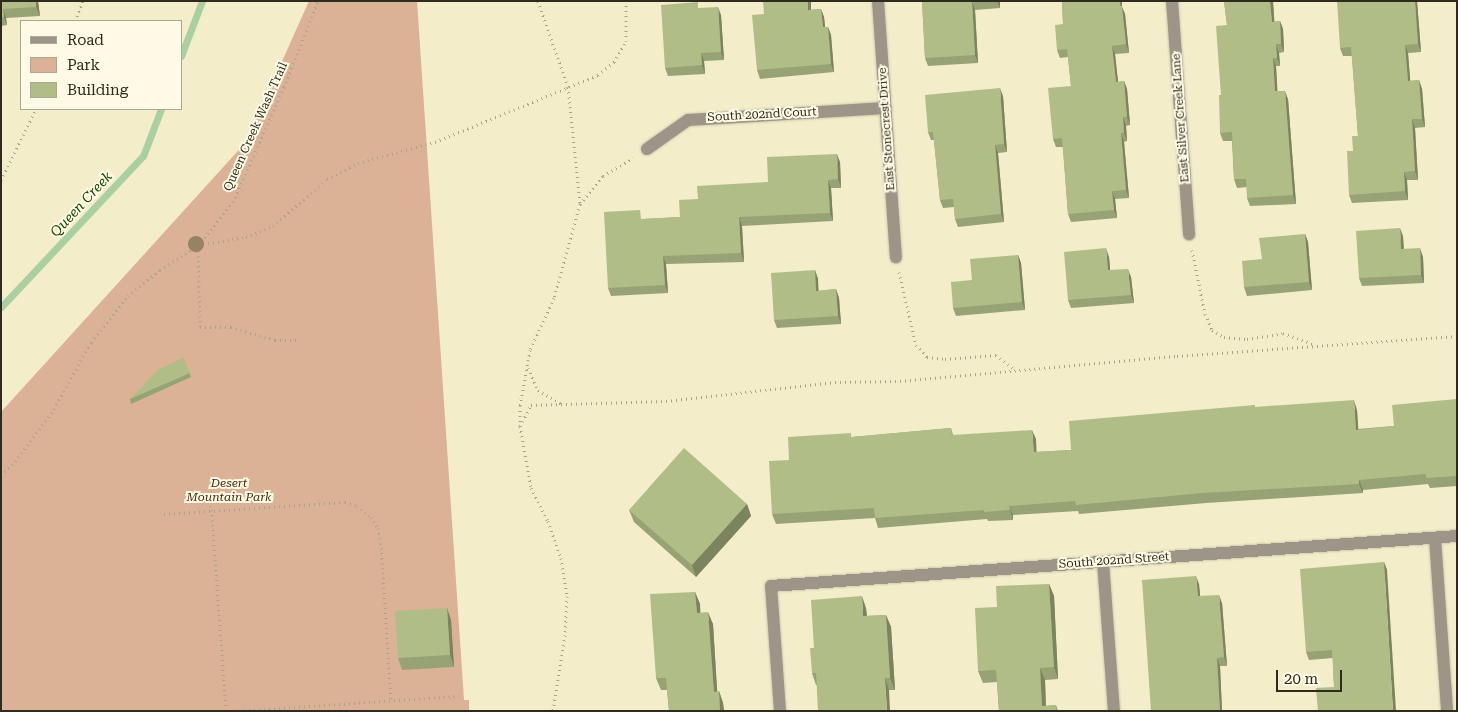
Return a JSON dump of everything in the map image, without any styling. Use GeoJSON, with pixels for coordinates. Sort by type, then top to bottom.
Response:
{"type":"FeatureCollection","features":[{"type":"Feature","properties":{"kind":"street","name":"East Stonecrest Drive"},"geometry":{"type":"LineString","coordinates":[[878,1],[896,257]]}},
{"type":"Feature","properties":{"kind":"street","name":"East Silver Creek Lane"},"geometry":{"type":"LineString","coordinates":[[1172,1],[1189,234]]}},
{"type":"Feature","properties":{"kind":"street","name":"South 202nd Court"},"geometry":{"type":"LineString","coordinates":[[647,149],[688,120],[886,108]]}},
{"type":"Feature","properties":{"kind":"street","name":"South 202nd Street"},"geometry":{"type":"LineString","coordinates":[[780,711],[771,586],[1457,536]]}},
{"type":"Feature","properties":{"kind":"street"},"geometry":{"type":"LineString","coordinates":[[1435,538],[1447,711]]}},
{"type":"Feature","properties":{"kind":"street"},"geometry":{"type":"LineString","coordinates":[[1103,562],[1114,711]]}},
{"type":"Feature","properties":{"kind":"path"},"geometry":{"type":"LineString","coordinates":[[75,20],[82,1]]}},
{"type":"Feature","properties":{"kind":"path","name":"Queen Creek Wash Trail"},"geometry":{"type":"LineString","coordinates":[[1,475],[12,465],[54,409],[91,342],[128,296],[160,270],[198,245],[233,202],[284,87],[318,1]]}},
{"type":"Feature","properties":{"kind":"path"},"geometry":{"type":"LineString","coordinates":[[538,1],[568,87],[580,204],[565,264],[554,298],[530,350],[520,406],[520,426],[531,488],[548,521],[561,558],[567,596],[566,635],[553,711]]}},
{"type":"Feature","properties":{"kind":"path"},"geometry":{"type":"LineString","coordinates":[[298,340],[275,340],[231,327],[200,327],[198,245],[246,237],[273,226],[327,179],[358,163],[434,142],[598,74],[614,62],[626,41],[626,1]]}},
{"type":"Feature","properties":{"kind":"path"},"geometry":{"type":"LineString","coordinates":[[1,180],[36,110]]}},
{"type":"Feature","properties":{"kind":"path"},"geometry":{"type":"LineString","coordinates":[[580,204],[603,176],[647,149]]}},
{"type":"Feature","properties":{"kind":"path"},"geometry":{"type":"LineString","coordinates":[[1189,234],[1205,314],[1212,330],[1224,337],[1247,338],[1283,333],[1316,346]]}},
{"type":"Feature","properties":{"kind":"path"},"geometry":{"type":"LineString","coordinates":[[896,257],[916,345],[927,357],[944,359],[996,355],[1016,370]]}},
{"type":"Feature","properties":{"kind":"path"},"geometry":{"type":"LineString","coordinates":[[520,426],[531,405],[666,401],[835,382],[900,381],[1016,370],[1457,336]]}},
{"type":"Feature","properties":{"kind":"path"},"geometry":{"type":"LineString","coordinates":[[528,368],[538,390],[562,404]]}},
{"type":"Feature","properties":{"kind":"path"},"geometry":{"type":"LineString","coordinates":[[164,514],[345,502],[356,506],[371,517],[378,528],[381,543],[391,700]]}},
{"type":"Feature","properties":{"kind":"path"},"geometry":{"type":"LineString","coordinates":[[211,505],[226,711]]}},
{"type":"Feature","properties":{"kind":"path"},"geometry":{"type":"LineString","coordinates":[[234,711],[459,696]]}},
{"type":"Feature","properties":{"kind":"green space","name":"Desert Mountain Park"},"geometry":{"type":"Polygon","coordinates":[[[309,1],[417,1],[464,700],[469,700],[469,711],[1,711],[1,412],[246,142],[309,1]]]}},
{"type":"Feature","properties":{"kind":"building"},"geometry":{"type":"Polygon","coordinates":[[[1,1],[36,1],[36,7],[3,9],[4,17],[1,17],[1,1]]]}},
{"type":"Feature","properties":{"kind":"building"},"geometry":{"type":"Polygon","coordinates":[[[763,1],[808,1],[808,10],[821,9],[823,27],[828,27],[831,64],[757,70],[752,15],[764,14],[763,1]]]}},
{"type":"Feature","properties":{"kind":"building"},"geometry":{"type":"Polygon","coordinates":[[[922,1],[972,1],[975,55],[925,58],[922,1]]]}},
{"type":"Feature","properties":{"kind":"building"},"geometry":{"type":"Polygon","coordinates":[[[1062,1],[1120,1],[1120,6],[1122,6],[1126,44],[1112,46],[1116,82],[1124,81],[1127,117],[1123,117],[1124,133],[1121,133],[1126,190],[1112,191],[1114,210],[1068,214],[1062,138],[1053,139],[1048,88],[1071,86],[1067,49],[1057,50],[1055,25],[1063,24],[1062,1]]]}},
{"type":"Feature","properties":{"kind":"building"},"geometry":{"type":"Polygon","coordinates":[[[1224,1],[1270,1],[1272,22],[1280,21],[1281,44],[1276,44],[1277,58],[1273,58],[1275,91],[1285,91],[1293,195],[1247,198],[1246,179],[1234,179],[1232,132],[1220,133],[1219,95],[1221,95],[1216,26],[1227,25],[1224,1]]]}},
{"type":"Feature","properties":{"kind":"building"},"geometry":{"type":"Polygon","coordinates":[[[1337,1],[1415,1],[1418,44],[1405,45],[1408,81],[1419,80],[1422,119],[1412,119],[1415,171],[1404,172],[1405,191],[1349,195],[1347,151],[1353,151],[1352,136],[1358,136],[1351,47],[1340,48],[1337,1]]]}},
{"type":"Feature","properties":{"kind":"building"},"geometry":{"type":"Polygon","coordinates":[[[698,2],[698,8],[718,7],[721,52],[701,53],[702,65],[665,68],[661,5],[698,2]]]}},
{"type":"Feature","properties":{"kind":"building"},"geometry":{"type":"Polygon","coordinates":[[[1000,88],[1004,144],[995,145],[1001,214],[955,219],[953,199],[940,200],[933,132],[928,132],[925,95],[1000,88]]]}},
{"type":"Feature","properties":{"kind":"building"},"geometry":{"type":"Polygon","coordinates":[[[837,154],[838,179],[828,180],[830,213],[739,217],[741,253],[663,256],[665,285],[608,288],[604,212],[640,210],[641,219],[680,217],[679,200],[698,199],[697,186],[768,182],[767,157],[837,154]]]}},
{"type":"Feature","properties":{"kind":"building"},"geometry":{"type":"Polygon","coordinates":[[[1400,228],[1401,249],[1420,248],[1421,275],[1359,278],[1356,231],[1400,228]]]}},
{"type":"Feature","properties":{"kind":"building"},"geometry":{"type":"Polygon","coordinates":[[[1305,234],[1309,282],[1244,287],[1242,261],[1262,259],[1259,238],[1305,234]]]}},
{"type":"Feature","properties":{"kind":"building"},"geometry":{"type":"Polygon","coordinates":[[[1106,248],[1108,270],[1128,269],[1131,295],[1068,300],[1064,252],[1106,248]]]}},
{"type":"Feature","properties":{"kind":"building"},"geometry":{"type":"Polygon","coordinates":[[[1018,255],[1022,302],[953,308],[951,282],[972,280],[970,259],[1018,255]]]}},
{"type":"Feature","properties":{"kind":"building"},"geometry":{"type":"Polygon","coordinates":[[[815,270],[816,291],[836,289],[838,316],[774,320],[771,273],[815,270]]]}},
{"type":"Feature","properties":{"kind":"building"},"geometry":{"type":"Polygon","coordinates":[[[183,358],[190,373],[130,399],[159,369],[183,358]]]}},
{"type":"Feature","properties":{"kind":"building"},"geometry":{"type":"Polygon","coordinates":[[[1457,399],[1457,476],[1426,478],[1426,474],[1359,480],[1359,484],[1202,493],[1076,505],[1075,501],[1009,506],[1010,510],[984,512],[984,510],[875,518],[874,508],[772,514],[769,461],[789,460],[788,437],[851,433],[851,437],[951,428],[952,435],[1032,430],[1034,452],[1071,450],[1069,421],[1255,405],[1255,407],[1354,400],[1356,430],[1394,426],[1392,405],[1457,399]]]}},
{"type":"Feature","properties":{"kind":"building"},"geometry":{"type":"Polygon","coordinates":[[[684,448],[747,504],[692,565],[629,510],[684,448]]]}},
{"type":"Feature","properties":{"kind":"building"},"geometry":{"type":"Polygon","coordinates":[[[1384,562],[1393,711],[1318,711],[1316,688],[1334,687],[1332,650],[1306,652],[1300,569],[1384,562]]]}},
{"type":"Feature","properties":{"kind":"building"},"geometry":{"type":"Polygon","coordinates":[[[1196,576],[1198,596],[1219,595],[1224,657],[1217,658],[1220,711],[1151,711],[1142,580],[1196,576]]]}},
{"type":"Feature","properties":{"kind":"building"},"geometry":{"type":"Polygon","coordinates":[[[1049,584],[1054,667],[1040,668],[1042,706],[1056,705],[1056,711],[999,711],[996,670],[978,671],[975,608],[997,607],[996,586],[1049,584]]]}},
{"type":"Feature","properties":{"kind":"building"},"geometry":{"type":"Polygon","coordinates":[[[695,592],[697,613],[708,612],[714,692],[719,691],[720,711],[669,711],[666,678],[656,678],[650,594],[695,592]]]}},
{"type":"Feature","properties":{"kind":"building"},"geometry":{"type":"Polygon","coordinates":[[[862,596],[863,616],[886,615],[890,678],[885,678],[887,711],[818,711],[816,673],[812,673],[810,648],[814,648],[811,600],[862,596]]]}},
{"type":"Feature","properties":{"kind":"building"},"geometry":{"type":"Polygon","coordinates":[[[447,608],[450,655],[398,658],[395,611],[447,608]]]}},
{"type":"Feature","properties":{"kind":"waterway","name":"Queen Creek"},"geometry":{"type":"LineString","coordinates":[[182,53],[202,1]]}},
{"type":"Feature","properties":{"kind":"waterway","name":"Queen Creek"},"geometry":{"type":"LineString","coordinates":[[1,307],[143,156],[161,110]]}}]}
